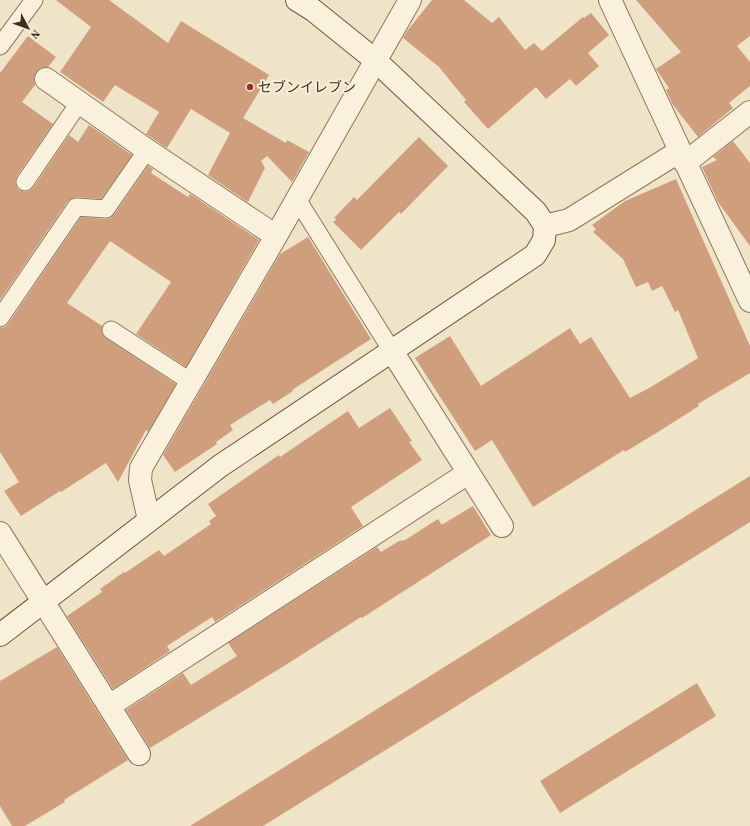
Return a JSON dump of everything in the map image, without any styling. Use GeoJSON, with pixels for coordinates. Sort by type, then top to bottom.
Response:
{"type":"FeatureCollection","features":[{"type":"Feature","properties":{"kind":"street"},"geometry":{"type":"LineString","coordinates":[[0,634],[220,466],[535,255],[544,240],[545,226],[536,212],[375,60],[313,10],[297,0]]}},
{"type":"Feature","properties":{"kind":"street"},"geometry":{"type":"LineString","coordinates":[[149,520],[140,480],[141,468],[276,236],[410,0]]}},
{"type":"Feature","properties":{"kind":"street"},"geometry":{"type":"LineString","coordinates":[[610,0],[749,295]]}},
{"type":"Feature","properties":{"kind":"street"},"geometry":{"type":"LineString","coordinates":[[46,79],[147,150],[276,236]]}},
{"type":"Feature","properties":{"kind":"street"},"geometry":{"type":"LineString","coordinates":[[545,226],[569,220],[683,157],[750,112]]}},
{"type":"Feature","properties":{"kind":"street"},"geometry":{"type":"LineString","coordinates":[[392,351],[502,526]]}},
{"type":"Feature","properties":{"kind":"street"},"geometry":{"type":"LineString","coordinates":[[109,706],[468,473]]}},
{"type":"Feature","properties":{"kind":"street"},"geometry":{"type":"LineString","coordinates":[[0,533],[139,754]]}},
{"type":"Feature","properties":{"kind":"lane"},"geometry":{"type":"LineString","coordinates":[[0,46],[34,0]]}},
{"type":"Feature","properties":{"kind":"lane"},"geometry":{"type":"LineString","coordinates":[[25,182],[79,102]]}},
{"type":"Feature","properties":{"kind":"lane"},"geometry":{"type":"LineString","coordinates":[[0,318],[76,207],[106,209],[147,150]]}},
{"type":"Feature","properties":{"kind":"lane"},"geometry":{"type":"LineString","coordinates":[[297,199],[392,351]]}},
{"type":"Feature","properties":{"kind":"lane"},"geometry":{"type":"LineString","coordinates":[[111,330],[191,382]]}},
{"type":"Feature","properties":{"kind":"building"},"geometry":{"type":"Polygon","coordinates":[[[56,0],[109,0],[168,43],[181,21],[269,75],[243,118],[286,143],[287,140],[309,152],[292,182],[267,156],[261,161],[265,168],[248,202],[208,175],[230,133],[191,109],[167,148],[146,134],[159,112],[115,85],[103,102],[60,72],[91,27],[56,0]]]}},
{"type":"Feature","properties":{"kind":"building"},"geometry":{"type":"Polygon","coordinates":[[[432,0],[464,0],[492,23],[499,17],[525,50],[534,43],[542,51],[583,17],[584,18],[591,13],[609,35],[588,53],[599,66],[576,86],[570,79],[546,99],[536,87],[488,129],[464,102],[466,100],[439,67],[403,38],[432,0]]]}},
{"type":"Feature","properties":{"kind":"building"},"geometry":{"type":"Polygon","coordinates":[[[636,0],[750,0],[750,36],[737,46],[750,62],[750,86],[729,103],[733,108],[698,137],[673,105],[666,90],[669,88],[656,69],[681,52],[636,0]]]}},
{"type":"Feature","properties":{"kind":"building"},"geometry":{"type":"Polygon","coordinates":[[[28,36],[56,57],[48,67],[41,68],[36,72],[34,78],[35,85],[22,102],[53,124],[17,176],[15,182],[19,190],[25,192],[33,188],[69,135],[78,142],[89,125],[132,155],[101,199],[77,197],[68,201],[0,300],[0,73],[28,36]]]}},
{"type":"Feature","properties":{"kind":"building"},"geometry":{"type":"Polygon","coordinates":[[[419,137],[448,166],[401,214],[399,212],[361,250],[333,222],[337,219],[334,218],[354,197],[357,200],[419,137]]]}},
{"type":"Feature","properties":{"kind":"building"},"geometry":{"type":"Polygon","coordinates":[[[733,141],[750,163],[750,246],[718,202],[702,167],[717,160],[713,157],[733,141]]]}},
{"type":"Feature","properties":{"kind":"building"},"geometry":{"type":"Polygon","coordinates":[[[148,166],[153,169],[151,173],[188,197],[190,194],[259,240],[186,367],[136,334],[171,282],[110,241],[67,303],[102,326],[102,334],[106,338],[176,384],[148,432],[146,430],[118,482],[106,463],[21,516],[4,491],[19,482],[0,452],[0,328],[5,327],[8,324],[81,217],[111,218],[148,166]]]}},
{"type":"Feature","properties":{"kind":"building"},"geometry":{"type":"Polygon","coordinates":[[[676,179],[750,346],[750,373],[698,404],[699,406],[658,432],[625,452],[624,450],[533,507],[492,440],[475,451],[415,358],[450,336],[481,386],[570,328],[580,344],[591,337],[630,398],[698,358],[678,310],[675,312],[662,286],[652,291],[648,282],[636,287],[623,259],[593,232],[596,229],[592,225],[625,201],[676,179]]]}},
{"type":"Feature","properties":{"kind":"building"},"geometry":{"type":"Polygon","coordinates":[[[308,237],[371,339],[273,404],[270,400],[230,425],[233,430],[216,442],[217,444],[175,472],[163,455],[280,254],[308,237]]]}},
{"type":"Feature","properties":{"kind":"building"},"geometry":{"type":"Polygon","coordinates":[[[390,408],[412,441],[409,442],[422,460],[351,507],[363,526],[215,622],[212,617],[167,646],[170,651],[113,689],[67,616],[102,592],[100,589],[124,572],[125,573],[159,550],[164,556],[211,524],[209,521],[216,516],[208,504],[279,455],[280,457],[348,411],[359,428],[390,408]]]}},
{"type":"Feature","properties":{"kind":"building"},"geometry":{"type":"Polygon","coordinates":[[[750,476],[750,522],[447,712],[263,826],[190,826],[750,476]]]}},
{"type":"Feature","properties":{"kind":"building"},"geometry":{"type":"Polygon","coordinates":[[[473,506],[491,535],[362,618],[361,617],[150,748],[126,710],[183,673],[191,685],[237,656],[228,643],[377,547],[381,552],[399,541],[405,540],[438,519],[441,524],[443,524],[473,506]]]}},
{"type":"Feature","properties":{"kind":"building"},"geometry":{"type":"Polygon","coordinates":[[[57,647],[128,760],[64,800],[65,802],[25,826],[12,826],[0,806],[0,681],[57,647]]]}},
{"type":"Feature","properties":{"kind":"building"},"geometry":{"type":"Polygon","coordinates":[[[697,683],[716,716],[560,813],[540,781],[697,683]]]}},
{"type":"Feature","properties":{"kind":"place","name":"セブンイレブン"},"geometry":{"type":"Point","coordinates":[250,87]}}]}
